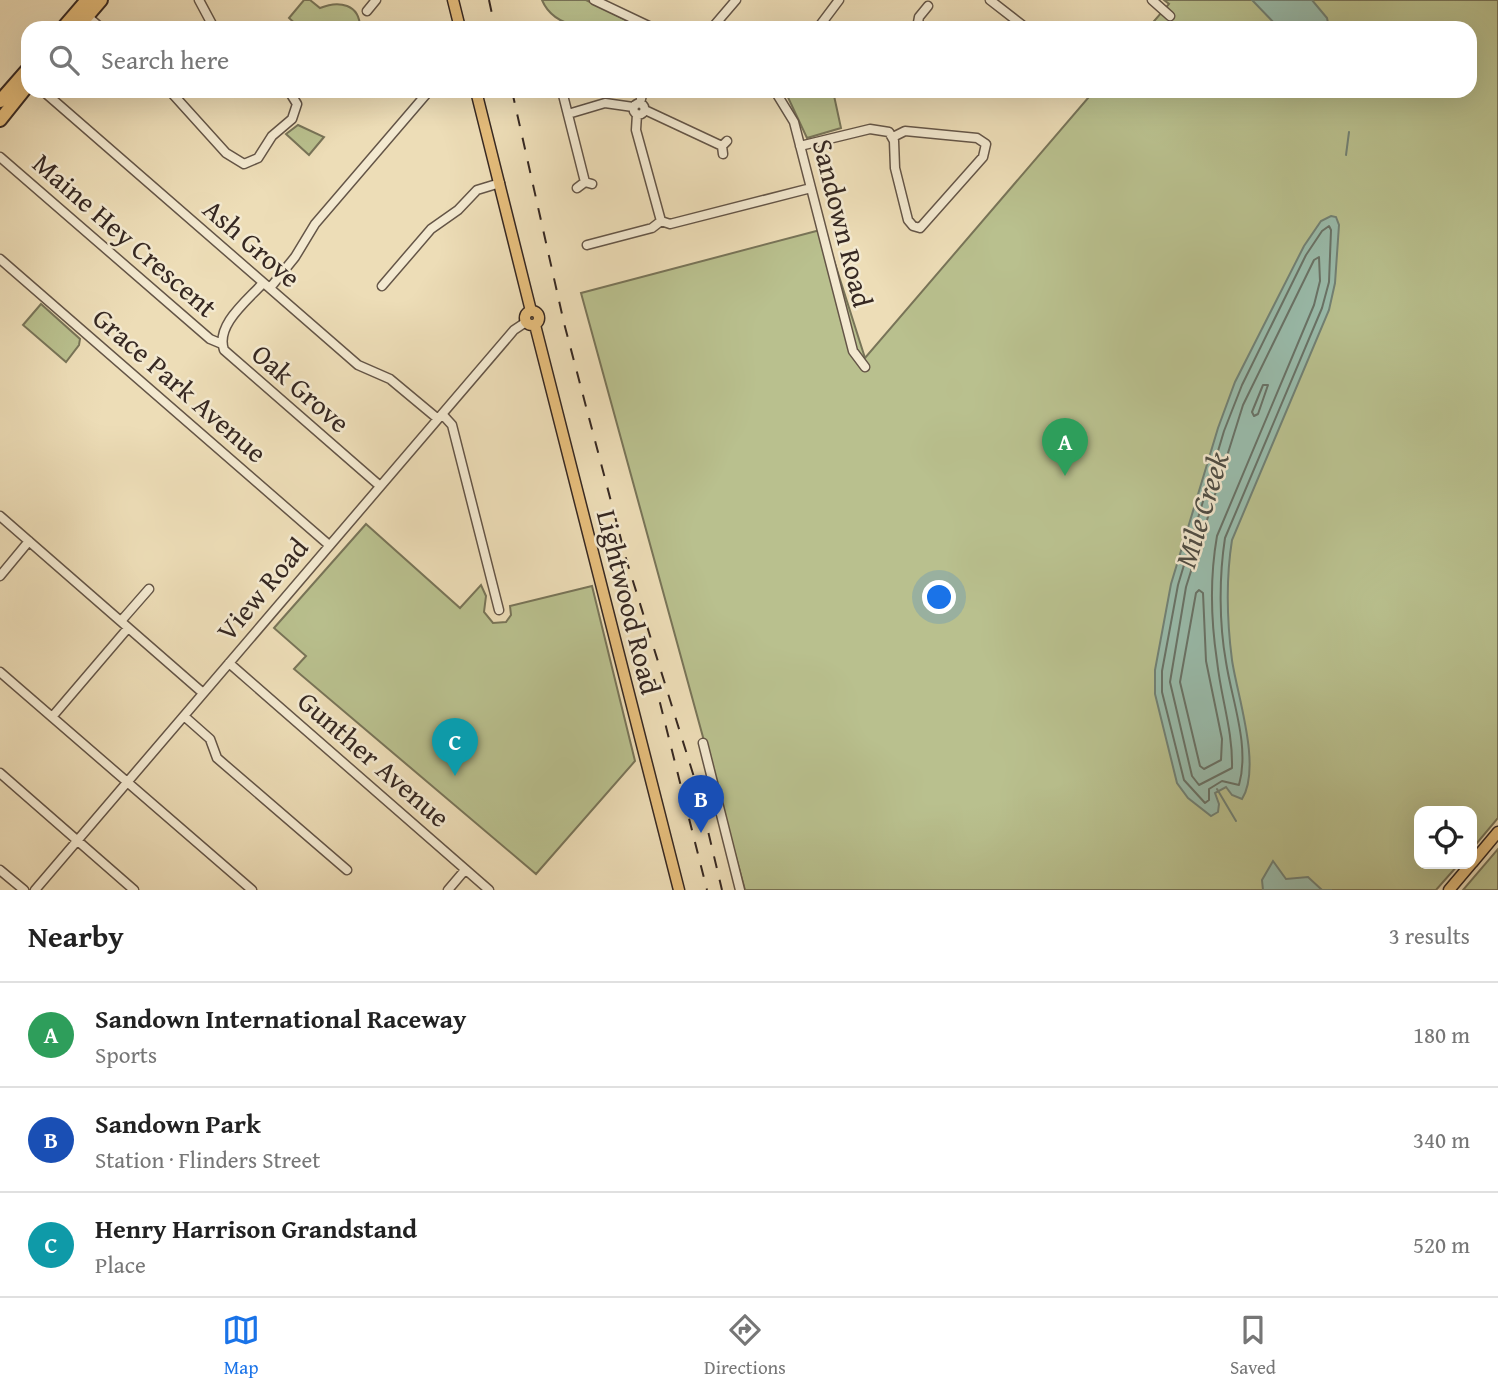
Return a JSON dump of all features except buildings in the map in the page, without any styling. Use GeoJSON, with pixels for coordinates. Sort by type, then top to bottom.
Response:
{"type":"FeatureCollection","features":[{"type":"Feature","properties":{"kind":"highway"},"geometry":{"type":"LineString","coordinates":[[69,21],[87,0]]}},
{"type":"Feature","properties":{"kind":"highway"},"geometry":{"type":"LineString","coordinates":[[83,21],[101,0]]}},
{"type":"Feature","properties":{"kind":"highway"},"geometry":{"type":"LineString","coordinates":[[0,120],[4,100],[21,78]]}},
{"type":"Feature","properties":{"kind":"highway"},"geometry":{"type":"LineString","coordinates":[[4,100],[21,89]]}},
{"type":"Feature","properties":{"kind":"main road"},"geometry":{"type":"LineString","coordinates":[[453,0],[458,21]]}},
{"type":"Feature","properties":{"kind":"main road"},"geometry":{"type":"LineString","coordinates":[[478,98],[500,183]]}},
{"type":"Feature","properties":{"kind":"main road","name":"Lightwood Road"},"geometry":{"type":"LineString","coordinates":[[500,183],[531,312],[539,316],[531,323],[680,890]]}},
{"type":"Feature","properties":{"kind":"main road"},"geometry":{"type":"LineString","coordinates":[[1477,856],[1498,832]]}},
{"type":"Feature","properties":{"kind":"main road"},"geometry":{"type":"LineString","coordinates":[[1449,890],[1466,869]]}},
{"type":"Feature","properties":{"kind":"street"},"geometry":{"type":"LineString","coordinates":[[199,0],[210,21]]}},
{"type":"Feature","properties":{"kind":"street"},"geometry":{"type":"LineString","coordinates":[[367,11],[376,0]]}},
{"type":"Feature","properties":{"kind":"street"},"geometry":{"type":"LineString","coordinates":[[594,0],[638,21]]}},
{"type":"Feature","properties":{"kind":"street"},"geometry":{"type":"LineString","coordinates":[[718,21],[736,0]]}},
{"type":"Feature","properties":{"kind":"street"},"geometry":{"type":"LineString","coordinates":[[823,21],[839,0]]}},
{"type":"Feature","properties":{"kind":"street"},"geometry":{"type":"LineString","coordinates":[[990,0],[1017,21]]}},
{"type":"Feature","properties":{"kind":"street"},"geometry":{"type":"LineString","coordinates":[[1152,0],[1170,16]]}},
{"type":"Feature","properties":{"kind":"street"},"geometry":{"type":"LineString","coordinates":[[918,21],[928,6]]}},
{"type":"Feature","properties":{"kind":"street"},"geometry":{"type":"LineString","coordinates":[[87,16],[93,21]]}},
{"type":"Feature","properties":{"kind":"street","name":"Ash Grove"},"geometry":{"type":"LineString","coordinates":[[51,98],[361,368],[390,379],[440,416]]}},
{"type":"Feature","properties":{"kind":"street"},"geometry":{"type":"LineString","coordinates":[[176,98],[229,156],[244,164],[257,160],[271,138],[294,117],[297,104],[293,98]]}},
{"type":"Feature","properties":{"kind":"street","name":"Oak Grove"},"geometry":{"type":"LineString","coordinates":[[380,486],[226,353],[222,344],[227,325],[295,257],[314,224],[423,98]]}},
{"type":"Feature","properties":{"kind":"street"},"geometry":{"type":"LineString","coordinates":[[564,98],[588,183],[577,188]]}},
{"type":"Feature","properties":{"kind":"street"},"geometry":{"type":"LineString","coordinates":[[641,98],[636,130],[661,221]]}},
{"type":"Feature","properties":{"kind":"street","name":"Sandown Road"},"geometry":{"type":"LineString","coordinates":[[780,98],[790,112],[800,146],[853,351],[864,367]]}},
{"type":"Feature","properties":{"kind":"street"},"geometry":{"type":"LineString","coordinates":[[568,114],[605,103],[639,109],[724,147]]}},
{"type":"Feature","properties":{"kind":"street"},"geometry":{"type":"LineString","coordinates":[[800,146],[870,129],[887,131],[893,136],[895,167],[908,219],[913,226],[920,228],[983,157],[986,144],[977,138],[908,131],[893,136]]}},
{"type":"Feature","properties":{"kind":"street","name":"Maine Hey Crescent"},"geometry":{"type":"LineString","coordinates":[[0,157],[210,340],[222,344]]}},
{"type":"Feature","properties":{"kind":"street"},"geometry":{"type":"LineString","coordinates":[[382,286],[431,229],[458,210],[477,190],[500,183]]}},
{"type":"Feature","properties":{"kind":"street"},"geometry":{"type":"LineString","coordinates":[[661,221],[670,223],[811,188]]}},
{"type":"Feature","properties":{"kind":"street"},"geometry":{"type":"LineString","coordinates":[[587,245],[652,228],[661,221]]}},
{"type":"Feature","properties":{"kind":"street","name":"Grace Park Avenue"},"geometry":{"type":"LineString","coordinates":[[0,259],[329,545]]}},
{"type":"Feature","properties":{"kind":"street","name":"View Road"},"geometry":{"type":"LineString","coordinates":[[36,890],[514,330],[531,323]]}},
{"type":"Feature","properties":{"kind":"street"},"geometry":{"type":"LineString","coordinates":[[440,416],[452,425],[499,610]]}},
{"type":"Feature","properties":{"kind":"street"},"geometry":{"type":"LineString","coordinates":[[0,516],[204,693]]}},
{"type":"Feature","properties":{"kind":"street"},"geometry":{"type":"LineString","coordinates":[[0,576],[29,541]]}},
{"type":"Feature","properties":{"kind":"street"},"geometry":{"type":"LineString","coordinates":[[52,717],[125,625],[149,589]]}},
{"type":"Feature","properties":{"kind":"street","name":"Gunther Avenue"},"geometry":{"type":"LineString","coordinates":[[229,663],[489,890]]}},
{"type":"Feature","properties":{"kind":"street"},"geometry":{"type":"LineString","coordinates":[[0,672],[252,890]]}},
{"type":"Feature","properties":{"kind":"street"},"geometry":{"type":"LineString","coordinates":[[184,716],[210,739],[217,758],[347,870]]}},
{"type":"Feature","properties":{"kind":"street"},"geometry":{"type":"LineString","coordinates":[[703,743],[740,890]]}},
{"type":"Feature","properties":{"kind":"street"},"geometry":{"type":"LineString","coordinates":[[0,773],[134,890]]}},
{"type":"Feature","properties":{"kind":"street"},"geometry":{"type":"LineString","coordinates":[[0,870],[23,890]]}},
{"type":"Feature","properties":{"kind":"street"},"geometry":{"type":"LineString","coordinates":[[449,890],[465,870]]}},
{"type":"Feature","properties":{"kind":"green space"},"geometry":{"type":"Polygon","coordinates":[[[304,0],[310,0],[320,8],[334,4],[347,6],[359,21],[292,21],[289,18],[304,0]]]}},
{"type":"Feature","properties":{"kind":"green space"},"geometry":{"type":"Polygon","coordinates":[[[542,0],[586,0],[628,21],[562,21],[549,12],[542,0]]]}},
{"type":"Feature","properties":{"kind":"green space"},"geometry":{"type":"Polygon","coordinates":[[[1164,0],[1498,0],[1498,818],[1477,843],[1477,806],[1414,806],[1414,869],[1455,869],[1436,890],[745,890],[581,293],[824,229],[865,358],[1088,98],[1477,98],[1477,21],[1154,21],[1169,4],[1164,0]]]}},
{"type":"Feature","properties":{"kind":"green space"},"geometry":{"type":"Polygon","coordinates":[[[788,98],[835,98],[841,128],[807,138],[788,98]]]}},
{"type":"Feature","properties":{"kind":"green space"},"geometry":{"type":"Polygon","coordinates":[[[298,125],[324,137],[309,155],[286,134],[298,125]]]}},
{"type":"Feature","properties":{"kind":"green space"},"geometry":{"type":"Polygon","coordinates":[[[41,304],[80,339],[79,345],[66,362],[23,325],[41,304]]]}},
{"type":"Feature","properties":{"kind":"green space"},"geometry":{"type":"Polygon","coordinates":[[[366,524],[460,608],[481,585],[486,596],[484,612],[493,623],[506,622],[511,615],[510,606],[592,586],[635,761],[536,874],[294,669],[306,656],[274,628],[366,524]]]}},
{"type":"Feature","properties":{"kind":"green space"},"geometry":{"type":"Polygon","coordinates":[[[1498,849],[1498,890],[1463,890],[1498,849]]]}},
{"type":"Feature","properties":{"kind":"water"},"geometry":{"type":"Polygon","coordinates":[[[1252,0],[1312,0],[1328,21],[1272,21],[1252,0]]]}},
{"type":"Feature","properties":{"kind":"water"},"geometry":{"type":"Polygon","coordinates":[[[1331,216],[1336,217],[1339,225],[1335,283],[1329,310],[1232,540],[1228,584],[1229,630],[1250,769],[1248,785],[1242,799],[1232,795],[1226,787],[1215,793],[1219,804],[1218,812],[1211,816],[1188,798],[1177,783],[1155,694],[1155,670],[1171,584],[1218,428],[1235,382],[1304,246],[1321,221],[1331,216]]]}},
{"type":"Feature","properties":{"kind":"water"},"geometry":{"type":"Polygon","coordinates":[[[1273,861],[1286,879],[1308,877],[1322,890],[1263,890],[1262,880],[1273,861]]]}},
{"type":"Feature","properties":{"kind":"waterway","name":"Mile Creek"},"geometry":{"type":"LineString","coordinates":[[1346,155],[1349,132]]}},
{"type":"Feature","properties":{"kind":"waterway","name":"Mile Creek"},"geometry":{"type":"LineString","coordinates":[[1217,789],[1236,821]]}},
{"type":"Feature","properties":{"kind":"railway"},"geometry":{"type":"LineString","coordinates":[[489,0],[494,21]]}},
{"type":"Feature","properties":{"kind":"railway"},"geometry":{"type":"LineString","coordinates":[[514,98],[564,323],[627,562],[699,793],[722,890]]}},
{"type":"Feature","properties":{"kind":"railway"},"geometry":{"type":"LineString","coordinates":[[654,679],[707,890]]}},
{"type":"Feature","properties":{"kind":"place","name":"Sandown International Raceway"},"geometry":{"type":"Point","coordinates":[1065,476]}},
{"type":"Feature","properties":{"kind":"place","name":"Henry Harrison Grandstand"},"geometry":{"type":"Point","coordinates":[455,776]}},
{"type":"Feature","properties":{"kind":"place","name":"Sandown Park"},"geometry":{"type":"Point","coordinates":[701,833]}}]}
